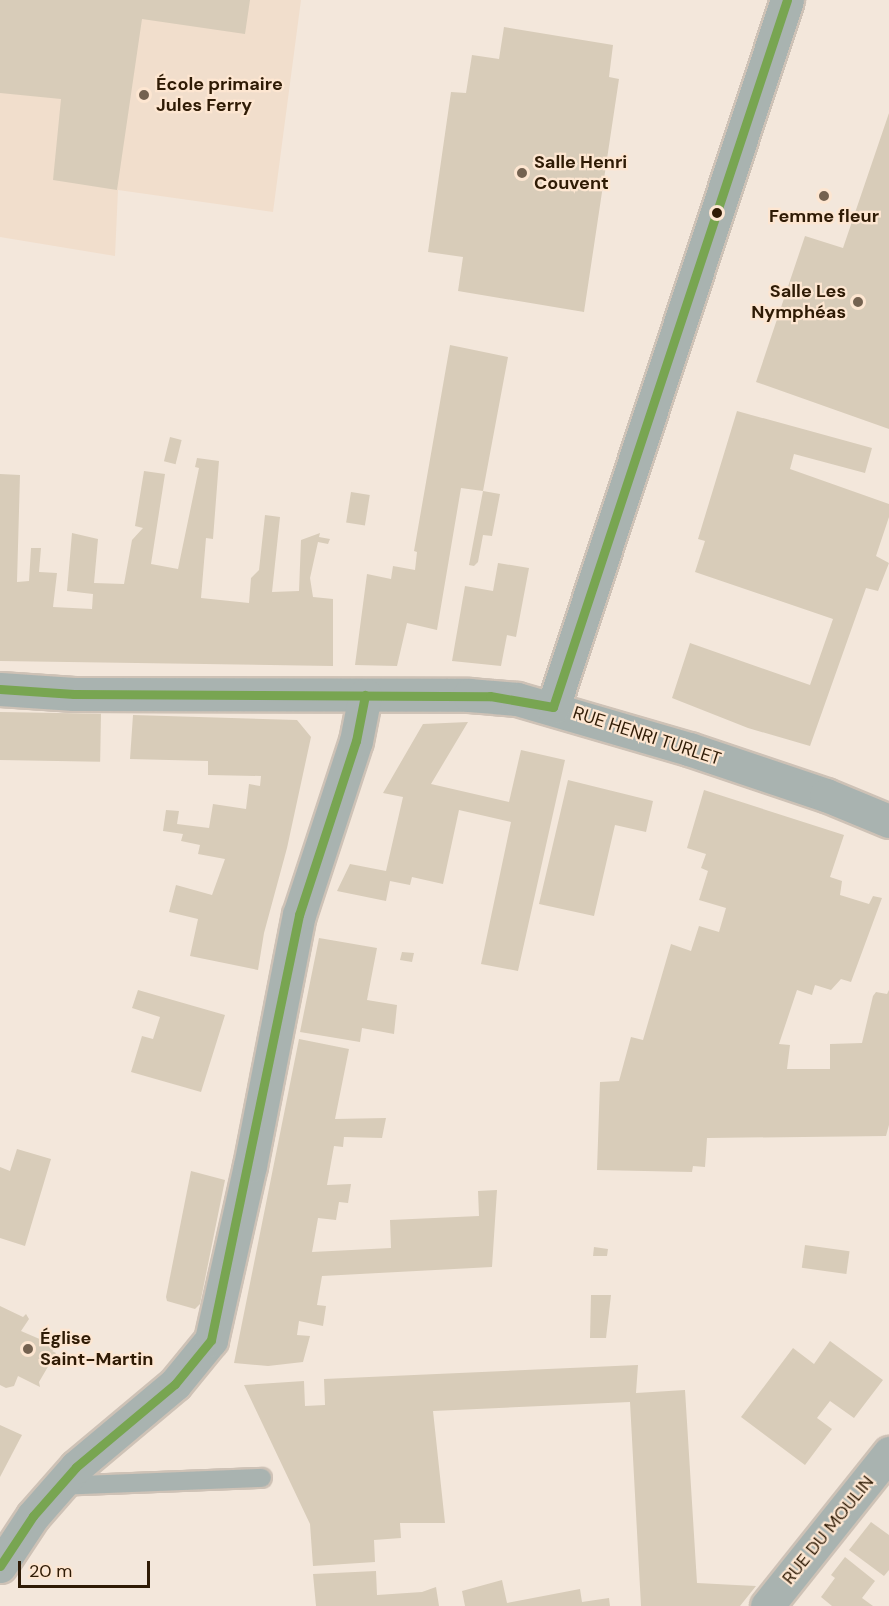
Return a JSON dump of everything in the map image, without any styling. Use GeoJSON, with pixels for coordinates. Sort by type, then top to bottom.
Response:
{"type":"FeatureCollection","features":[{"type":"Feature","properties":{"kind":"street"},"geometry":{"type":"LineString","coordinates":[[553,707],[788,0]]}},
{"type":"Feature","properties":{"kind":"street","name":"RUE HENRI TURLET"},"geometry":{"type":"LineString","coordinates":[[0,688],[74,694],[490,696],[553,707],[817,792],[889,822]]}},
{"type":"Feature","properties":{"kind":"street"},"geometry":{"type":"LineString","coordinates":[[0,1566],[59,1486],[88,1456],[175,1384],[211,1340],[250,1166],[299,915],[356,741],[365,695]]}},
{"type":"Feature","properties":{"kind":"street","name":"RUE DU MOULIN"},"geometry":{"type":"LineString","coordinates":[[767,1606],[889,1453]]}},
{"type":"Feature","properties":{"kind":"lane"},"geometry":{"type":"LineString","coordinates":[[59,1486],[262,1478]]}},
{"type":"Feature","properties":{"kind":"shaded area","name":"École primaire Jules Ferry"},"geometry":{"type":"Polygon","coordinates":[[[0,0],[301,0],[273,212],[118,190],[115,256],[0,237],[0,0]]]}},
{"type":"Feature","properties":{"kind":"building"},"geometry":{"type":"Polygon","coordinates":[[[0,0],[250,0],[245,34],[142,19],[117,190],[53,180],[61,99],[0,93],[0,0]]]}},
{"type":"Feature","properties":{"kind":"building","name":"Salle Henri Couvent"},"geometry":{"type":"Polygon","coordinates":[[[504,27],[613,45],[609,77],[619,79],[584,312],[458,291],[463,257],[428,252],[451,92],[466,93],[472,55],[499,59],[504,27]]]}},
{"type":"Feature","properties":{"kind":"building","name":"Salle Les Nymphéas"},"geometry":{"type":"Polygon","coordinates":[[[889,113],[889,429],[756,382],[805,236],[843,248],[889,113]]]}},
{"type":"Feature","properties":{"kind":"building"},"geometry":{"type":"Polygon","coordinates":[[[450,345],[508,357],[483,491],[461,488],[437,630],[407,623],[397,666],[355,665],[367,574],[391,579],[393,566],[415,570],[417,552],[414,551],[450,345]]]}},
{"type":"Feature","properties":{"kind":"building"},"geometry":{"type":"Polygon","coordinates":[[[737,411],[872,448],[865,473],[794,454],[790,469],[889,504],[889,517],[876,556],[889,563],[878,591],[866,588],[810,746],[748,728],[672,698],[690,643],[810,685],[833,619],[695,572],[705,541],[698,539],[737,411]]]}},
{"type":"Feature","properties":{"kind":"building"},"geometry":{"type":"Polygon","coordinates":[[[170,437],[182,440],[176,464],[164,461],[170,437]]]}},
{"type":"Feature","properties":{"kind":"building"},"geometry":{"type":"Polygon","coordinates":[[[197,458],[219,461],[213,539],[206,538],[201,598],[249,603],[251,578],[259,570],[265,515],[280,517],[272,592],[299,591],[301,540],[320,533],[319,537],[330,539],[328,544],[318,542],[310,578],[313,597],[333,599],[333,666],[0,661],[0,474],[20,475],[17,582],[29,581],[31,548],[41,548],[39,572],[57,573],[53,607],[92,609],[93,594],[67,591],[72,533],[98,539],[94,583],[124,584],[132,540],[143,528],[135,526],[144,471],[165,474],[151,564],[178,569],[199,468],[195,467],[197,458]]]}},
{"type":"Feature","properties":{"kind":"building"},"geometry":{"type":"Polygon","coordinates":[[[483,491],[500,494],[492,536],[483,535],[478,562],[474,566],[469,565],[483,491]]]}},
{"type":"Feature","properties":{"kind":"building"},"geometry":{"type":"Polygon","coordinates":[[[351,492],[370,495],[365,526],[346,523],[351,492]]]}},
{"type":"Feature","properties":{"kind":"building"},"geometry":{"type":"Polygon","coordinates":[[[498,563],[529,568],[516,637],[507,635],[501,666],[452,661],[465,586],[493,591],[498,563]]]}},
{"type":"Feature","properties":{"kind":"building"},"geometry":{"type":"Polygon","coordinates":[[[0,712],[101,714],[100,762],[0,760],[0,712]]]}},
{"type":"Feature","properties":{"kind":"building"},"geometry":{"type":"Polygon","coordinates":[[[133,715],[297,720],[311,737],[287,848],[264,933],[258,970],[190,956],[198,919],[169,912],[176,885],[212,895],[225,859],[198,854],[200,845],[181,841],[183,834],[163,831],[166,810],[179,811],[177,824],[209,828],[213,804],[246,809],[249,784],[260,786],[261,776],[208,775],[208,761],[130,759],[133,715]]]}},
{"type":"Feature","properties":{"kind":"building"},"geometry":{"type":"Polygon","coordinates":[[[468,722],[431,784],[509,802],[521,750],[565,760],[518,971],[481,964],[511,822],[459,810],[443,884],[412,877],[410,885],[390,881],[386,901],[337,891],[350,864],[386,871],[403,797],[383,793],[423,724],[468,722]]]}},
{"type":"Feature","properties":{"kind":"building"},"geometry":{"type":"Polygon","coordinates":[[[568,780],[653,801],[646,832],[615,825],[594,916],[539,904],[568,780]]]}},
{"type":"Feature","properties":{"kind":"building"},"geometry":{"type":"Polygon","coordinates":[[[704,790],[844,835],[830,877],[842,881],[840,895],[869,904],[873,896],[882,898],[851,982],[841,979],[831,990],[815,985],[812,995],[797,990],[779,1044],[790,1045],[787,1069],[830,1069],[830,1044],[862,1043],[873,996],[876,992],[887,994],[889,990],[889,1125],[886,1136],[707,1138],[705,1167],[693,1166],[692,1172],[597,1170],[600,1082],[619,1081],[631,1037],[643,1040],[671,944],[691,951],[699,926],[719,932],[726,908],[699,900],[708,871],[701,868],[706,854],[687,848],[704,790]]]}},
{"type":"Feature","properties":{"kind":"building"},"geometry":{"type":"Polygon","coordinates":[[[319,938],[377,948],[367,1000],[397,1005],[394,1034],[362,1028],[360,1042],[300,1032],[319,938]]]}},
{"type":"Feature","properties":{"kind":"building"},"geometry":{"type":"Polygon","coordinates":[[[402,952],[414,953],[412,962],[400,960],[402,952]]]}},
{"type":"Feature","properties":{"kind":"building"},"geometry":{"type":"Polygon","coordinates":[[[138,990],[225,1015],[201,1092],[131,1072],[142,1036],[153,1039],[160,1017],[132,1008],[138,990]]]}},
{"type":"Feature","properties":{"kind":"building"},"geometry":{"type":"Polygon","coordinates":[[[299,1039],[349,1049],[335,1119],[386,1118],[382,1138],[344,1137],[343,1147],[334,1146],[327,1185],[351,1184],[348,1203],[339,1202],[336,1220],[318,1218],[312,1252],[391,1248],[390,1220],[479,1216],[478,1191],[497,1190],[492,1267],[322,1276],[317,1305],[326,1306],[323,1326],[299,1321],[297,1335],[310,1336],[303,1362],[268,1366],[234,1363],[299,1039]]]}},
{"type":"Feature","properties":{"kind":"building"},"geometry":{"type":"Polygon","coordinates":[[[17,1149],[51,1159],[25,1246],[0,1238],[0,1167],[10,1171],[17,1149]]]}},
{"type":"Feature","properties":{"kind":"building"},"geometry":{"type":"Polygon","coordinates":[[[191,1171],[225,1180],[200,1304],[195,1309],[167,1301],[166,1297],[191,1171]]]}},
{"type":"Feature","properties":{"kind":"building"},"geometry":{"type":"Polygon","coordinates":[[[805,1245],[850,1251],[846,1274],[802,1268],[805,1245]]]}},
{"type":"Feature","properties":{"kind":"building"},"geometry":{"type":"Polygon","coordinates":[[[594,1247],[608,1249],[607,1256],[593,1256],[594,1247]]]}},
{"type":"Feature","properties":{"kind":"building"},"geometry":{"type":"Polygon","coordinates":[[[591,1295],[611,1295],[606,1338],[590,1338],[591,1295]]]}},
{"type":"Feature","properties":{"kind":"building","name":"Église Saint-Martin"},"geometry":{"type":"Polygon","coordinates":[[[0,1306],[23,1317],[26,1314],[29,1319],[21,1331],[58,1347],[52,1351],[56,1353],[39,1382],[40,1387],[18,1376],[14,1386],[6,1388],[0,1385],[0,1306]]]}},
{"type":"Feature","properties":{"kind":"building"},"geometry":{"type":"Polygon","coordinates":[[[830,1341],[883,1380],[854,1418],[830,1401],[817,1418],[832,1429],[805,1465],[741,1417],[793,1348],[814,1364],[830,1341]]]}},
{"type":"Feature","properties":{"kind":"building"},"geometry":{"type":"Polygon","coordinates":[[[638,1365],[636,1393],[685,1390],[697,1583],[756,1586],[740,1606],[641,1606],[630,1402],[433,1411],[445,1523],[400,1523],[401,1538],[374,1540],[375,1562],[313,1566],[310,1524],[244,1385],[304,1381],[305,1406],[325,1405],[324,1379],[638,1365]]]}},
{"type":"Feature","properties":{"kind":"building"},"geometry":{"type":"Polygon","coordinates":[[[0,1425],[22,1435],[0,1477],[0,1425]]]}},
{"type":"Feature","properties":{"kind":"building"},"geometry":{"type":"Polygon","coordinates":[[[871,1522],[889,1535],[889,1570],[884,1576],[849,1550],[871,1522]]]}},
{"type":"Feature","properties":{"kind":"building"},"geometry":{"type":"Polygon","coordinates":[[[845,1557],[875,1581],[862,1598],[873,1606],[832,1606],[821,1597],[835,1578],[831,1575],[845,1557]]]}},
{"type":"Feature","properties":{"kind":"building"},"geometry":{"type":"Polygon","coordinates":[[[376,1571],[377,1595],[422,1592],[436,1587],[439,1606],[316,1606],[313,1574],[376,1571]]]}},
{"type":"Feature","properties":{"kind":"building"},"geometry":{"type":"Polygon","coordinates":[[[502,1580],[507,1603],[580,1589],[582,1602],[609,1598],[610,1606],[465,1606],[462,1591],[502,1580]]]}},
{"type":"Feature","properties":{"kind":"transit line"},"geometry":{"type":"LineString","coordinates":[[553,707],[787,0]]}},
{"type":"Feature","properties":{"kind":"transit line"},"geometry":{"type":"LineString","coordinates":[[0,689],[74,694],[490,696],[553,707]]}},
{"type":"Feature","properties":{"kind":"transit line"},"geometry":{"type":"LineString","coordinates":[[0,1566],[33,1516],[76,1467],[175,1384],[211,1340],[299,915],[356,741],[365,695]]}},
{"type":"Feature","properties":{"kind":"place","name":"École primaire Jules Ferry"},"geometry":{"type":"Point","coordinates":[144,95]}},
{"type":"Feature","properties":{"kind":"place","name":"Salle Henri Couvent"},"geometry":{"type":"Point","coordinates":[522,173]}},
{"type":"Feature","properties":{"kind":"place","name":"Femme fleur"},"geometry":{"type":"Point","coordinates":[824,196]}},
{"type":"Feature","properties":{"kind":"place","name":"Salle Les Nymphéas"},"geometry":{"type":"Point","coordinates":[858,302]}},
{"type":"Feature","properties":{"kind":"place","name":"Église Saint-Martin"},"geometry":{"type":"Point","coordinates":[28,1349]}}]}
